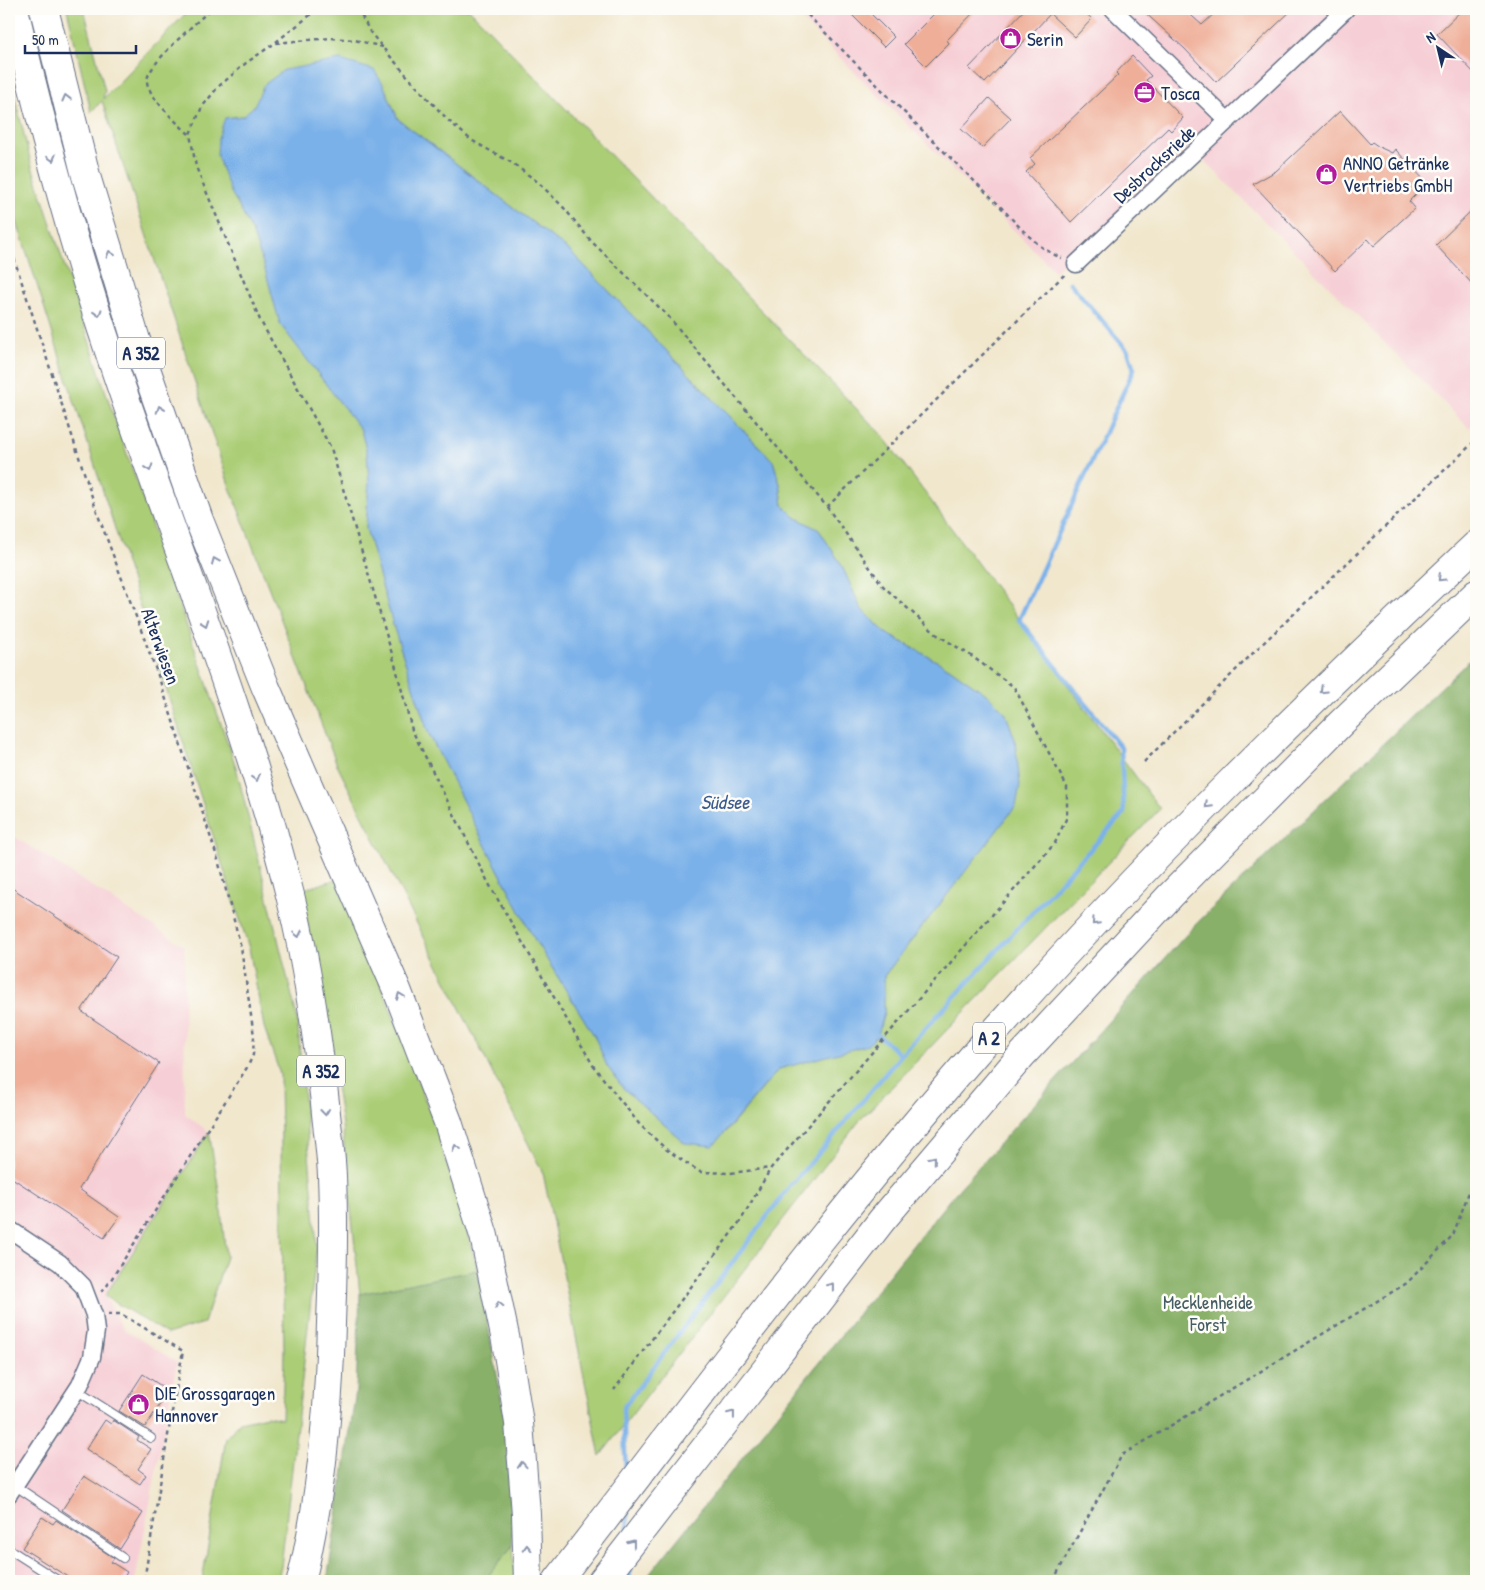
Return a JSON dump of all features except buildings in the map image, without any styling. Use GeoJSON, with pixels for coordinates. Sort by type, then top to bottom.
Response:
{"type":"FeatureCollection","features":[{"type":"Feature","properties":{"kind":"highway","name":"A 352"},"geometry":{"type":"LineString","coordinates":[[14,9],[33,91],[59,186],[109,350],[172,534],[232,697],[290,896],[310,988],[318,1034],[332,1173],[333,1263],[330,1383],[320,1481],[302,1581]]}},
{"type":"Feature","properties":{"kind":"highway","name":"A 352"},"geometry":{"type":"LineString","coordinates":[[44,9],[86,176],[136,340],[199,520],[266,688],[398,990],[448,1122],[484,1236],[506,1341],[519,1423],[526,1514],[528,1581]]}},
{"type":"Feature","properties":{"kind":"highway","name":"A 2"},"geometry":{"type":"LineString","coordinates":[[557,1581],[852,1199],[995,1030],[1162,852],[1314,699],[1476,545]]}},
{"type":"Feature","properties":{"kind":"highway","name":"A 2"},"geometry":{"type":"LineString","coordinates":[[602,1581],[882,1220],[1022,1055],[1171,894],[1341,723],[1476,594]]}},
{"type":"Feature","properties":{"kind":"street"},"geometry":{"type":"LineString","coordinates":[[1113,9],[1228,121]]}},
{"type":"Feature","properties":{"kind":"street","name":"Desbrocksriede"},"geometry":{"type":"LineString","coordinates":[[1076,264],[1346,9]]}},
{"type":"Feature","properties":{"kind":"street"},"geometry":{"type":"LineString","coordinates":[[9,1229],[60,1263],[83,1286],[91,1307],[96,1331],[92,1357],[76,1390],[12,1489]]}},
{"type":"Feature","properties":{"kind":"lane"},"geometry":{"type":"LineString","coordinates":[[76,1390],[151,1438]]}},
{"type":"Feature","properties":{"kind":"lane"},"geometry":{"type":"LineString","coordinates":[[12,1489],[123,1558]]}},
{"type":"Feature","properties":{"kind":"lane"},"geometry":{"type":"LineString","coordinates":[[9,1549],[59,1581]]}},
{"type":"Feature","properties":{"kind":"path"},"geometry":{"type":"LineString","coordinates":[[190,134],[169,116],[149,88],[147,80],[151,71],[164,54],[211,9]]}},
{"type":"Feature","properties":{"kind":"path"},"geometry":{"type":"LineString","coordinates":[[318,9],[246,63],[218,87],[202,107],[190,134],[196,167],[260,320],[331,448],[395,664],[412,730],[489,884],[594,1067],[640,1125],[667,1150],[700,1172],[730,1173],[771,1168]]}},
{"type":"Feature","properties":{"kind":"path"},"geometry":{"type":"LineString","coordinates":[[358,9],[370,32],[449,121],[471,140],[512,163],[538,182],[564,208],[592,242],[668,316],[826,507],[883,586],[936,634],[970,655],[1014,687],[1067,787],[1067,817],[1055,843],[771,1168],[741,1220],[614,1390]]}},
{"type":"Feature","properties":{"kind":"path"},"geometry":{"type":"LineString","coordinates":[[802,9],[924,134],[1026,232],[1052,254],[1076,264],[826,507]]}},
{"type":"Feature","properties":{"kind":"path"},"geometry":{"type":"LineString","coordinates":[[275,43],[331,38],[355,40],[383,48]]}},
{"type":"Feature","properties":{"kind":"path","name":"Alterwiesen"},"geometry":{"type":"LineString","coordinates":[[9,243],[98,515],[159,678],[218,860],[241,947],[254,1036],[253,1055],[248,1066],[105,1289],[91,1307]]}},
{"type":"Feature","properties":{"kind":"path"},"geometry":{"type":"LineString","coordinates":[[1144,762],[1256,650],[1476,440]]}},
{"type":"Feature","properties":{"kind":"path"},"geometry":{"type":"LineString","coordinates":[[1053,1581],[1122,1455],[1407,1282],[1453,1235],[1476,1173]]}},
{"type":"Feature","properties":{"kind":"path"},"geometry":{"type":"LineString","coordinates":[[91,1307],[121,1314],[183,1351],[144,1581]]}},
{"type":"Feature","properties":{"kind":"shaded area"},"geometry":{"type":"Polygon","coordinates":[[[791,9],[1476,9],[1476,422],[1469,428],[1191,147],[1055,271],[791,9]]]}},
{"type":"Feature","properties":{"kind":"shaded area"},"geometry":{"type":"Polygon","coordinates":[[[9,833],[184,946],[185,1114],[209,1132],[105,1296],[123,1329],[177,1362],[135,1581],[9,1581],[9,833]]]}},
{"type":"Feature","properties":{"kind":"green space"},"geometry":{"type":"Polygon","coordinates":[[[67,9],[84,9],[105,91],[103,99],[190,9],[469,9],[882,435],[1160,809],[860,1120],[600,1456],[543,1173],[338,767],[229,485],[102,101],[91,112],[67,9]],[[305,68],[284,70],[264,85],[254,106],[243,116],[225,118],[230,190],[252,231],[280,324],[361,430],[367,453],[369,480],[366,528],[394,628],[428,732],[535,940],[595,1037],[607,1066],[623,1088],[685,1143],[727,1131],[779,1069],[820,1057],[884,1013],[884,976],[1016,806],[1015,739],[1005,712],[989,696],[949,668],[886,633],[861,609],[841,564],[819,530],[795,517],[783,505],[780,484],[773,461],[571,252],[398,119],[383,84],[305,68]]]}},
{"type":"Feature","properties":{"kind":"green space"},"geometry":{"type":"Polygon","coordinates":[[[9,73],[31,163],[111,408],[236,767],[297,1017],[317,1246],[281,1567],[277,1581],[202,1581],[226,1438],[240,1422],[267,1416],[282,1419],[284,1352],[280,1074],[264,1027],[249,948],[9,197],[9,73]]]}},
{"type":"Feature","properties":{"kind":"green space","name":"Mecklenheide Forst"},"geometry":{"type":"Polygon","coordinates":[[[1476,654],[1476,1581],[644,1581],[950,1199],[1193,927],[1476,654]]]}},
{"type":"Feature","properties":{"kind":"green space"},"geometry":{"type":"Polygon","coordinates":[[[337,879],[370,956],[436,1128],[478,1270],[360,1294],[342,1125],[324,1007],[301,890],[337,879]]]}},
{"type":"Feature","properties":{"kind":"green space"},"geometry":{"type":"Polygon","coordinates":[[[209,1132],[219,1191],[226,1257],[204,1323],[167,1334],[105,1296],[209,1132]]]}},
{"type":"Feature","properties":{"kind":"green space"},"geometry":{"type":"Polygon","coordinates":[[[478,1270],[506,1424],[513,1545],[484,1581],[327,1581],[356,1391],[360,1294],[478,1270]]]}},
{"type":"Feature","properties":{"kind":"green space"},"geometry":{"type":"Polygon","coordinates":[[[513,1545],[515,1581],[484,1581],[513,1545]]]}},
{"type":"Feature","properties":{"kind":"water","name":"Südsee"},"geometry":{"type":"Polygon","coordinates":[[[340,60],[374,70],[383,84],[398,119],[571,252],[773,461],[780,484],[783,505],[795,517],[819,530],[841,564],[861,609],[886,633],[949,668],[989,696],[1005,712],[1015,739],[1020,785],[1016,806],[884,976],[884,1013],[878,1035],[868,1045],[779,1069],[713,1146],[685,1143],[623,1088],[607,1066],[595,1037],[535,940],[428,732],[394,628],[366,528],[369,480],[367,453],[361,430],[280,324],[252,231],[230,190],[217,156],[218,138],[225,118],[243,116],[254,106],[264,85],[284,70],[340,60]]]}},
{"type":"Feature","properties":{"kind":"waterway"},"geometry":{"type":"LineString","coordinates":[[901,1055],[1124,813],[1121,748],[1019,620],[1134,369],[1128,351],[1070,283]]}},
{"type":"Feature","properties":{"kind":"waterway"},"geometry":{"type":"LineString","coordinates":[[626,1474],[623,1408],[790,1186],[901,1055],[878,1035]]}},
{"type":"Feature","properties":{"kind":"waterway"},"geometry":{"type":"LineString","coordinates":[[627,1507],[628,1532]]}},
{"type":"Feature","properties":{"kind":"waterway"},"geometry":{"type":"LineString","coordinates":[[629,1564],[630,1581]]}},
{"type":"Feature","properties":{"kind":"place","name":"Serin"},"geometry":{"type":"Point","coordinates":[1011,39]}},
{"type":"Feature","properties":{"kind":"place","name":"Tosca"},"geometry":{"type":"Point","coordinates":[1145,93]}},
{"type":"Feature","properties":{"kind":"place","name":"ANNO Getränke Vertriebs GmbH"},"geometry":{"type":"Point","coordinates":[1327,174]}},
{"type":"Feature","properties":{"kind":"place","name":"DIE Grossgaragen Hannover"},"geometry":{"type":"Point","coordinates":[139,1404]}}]}
